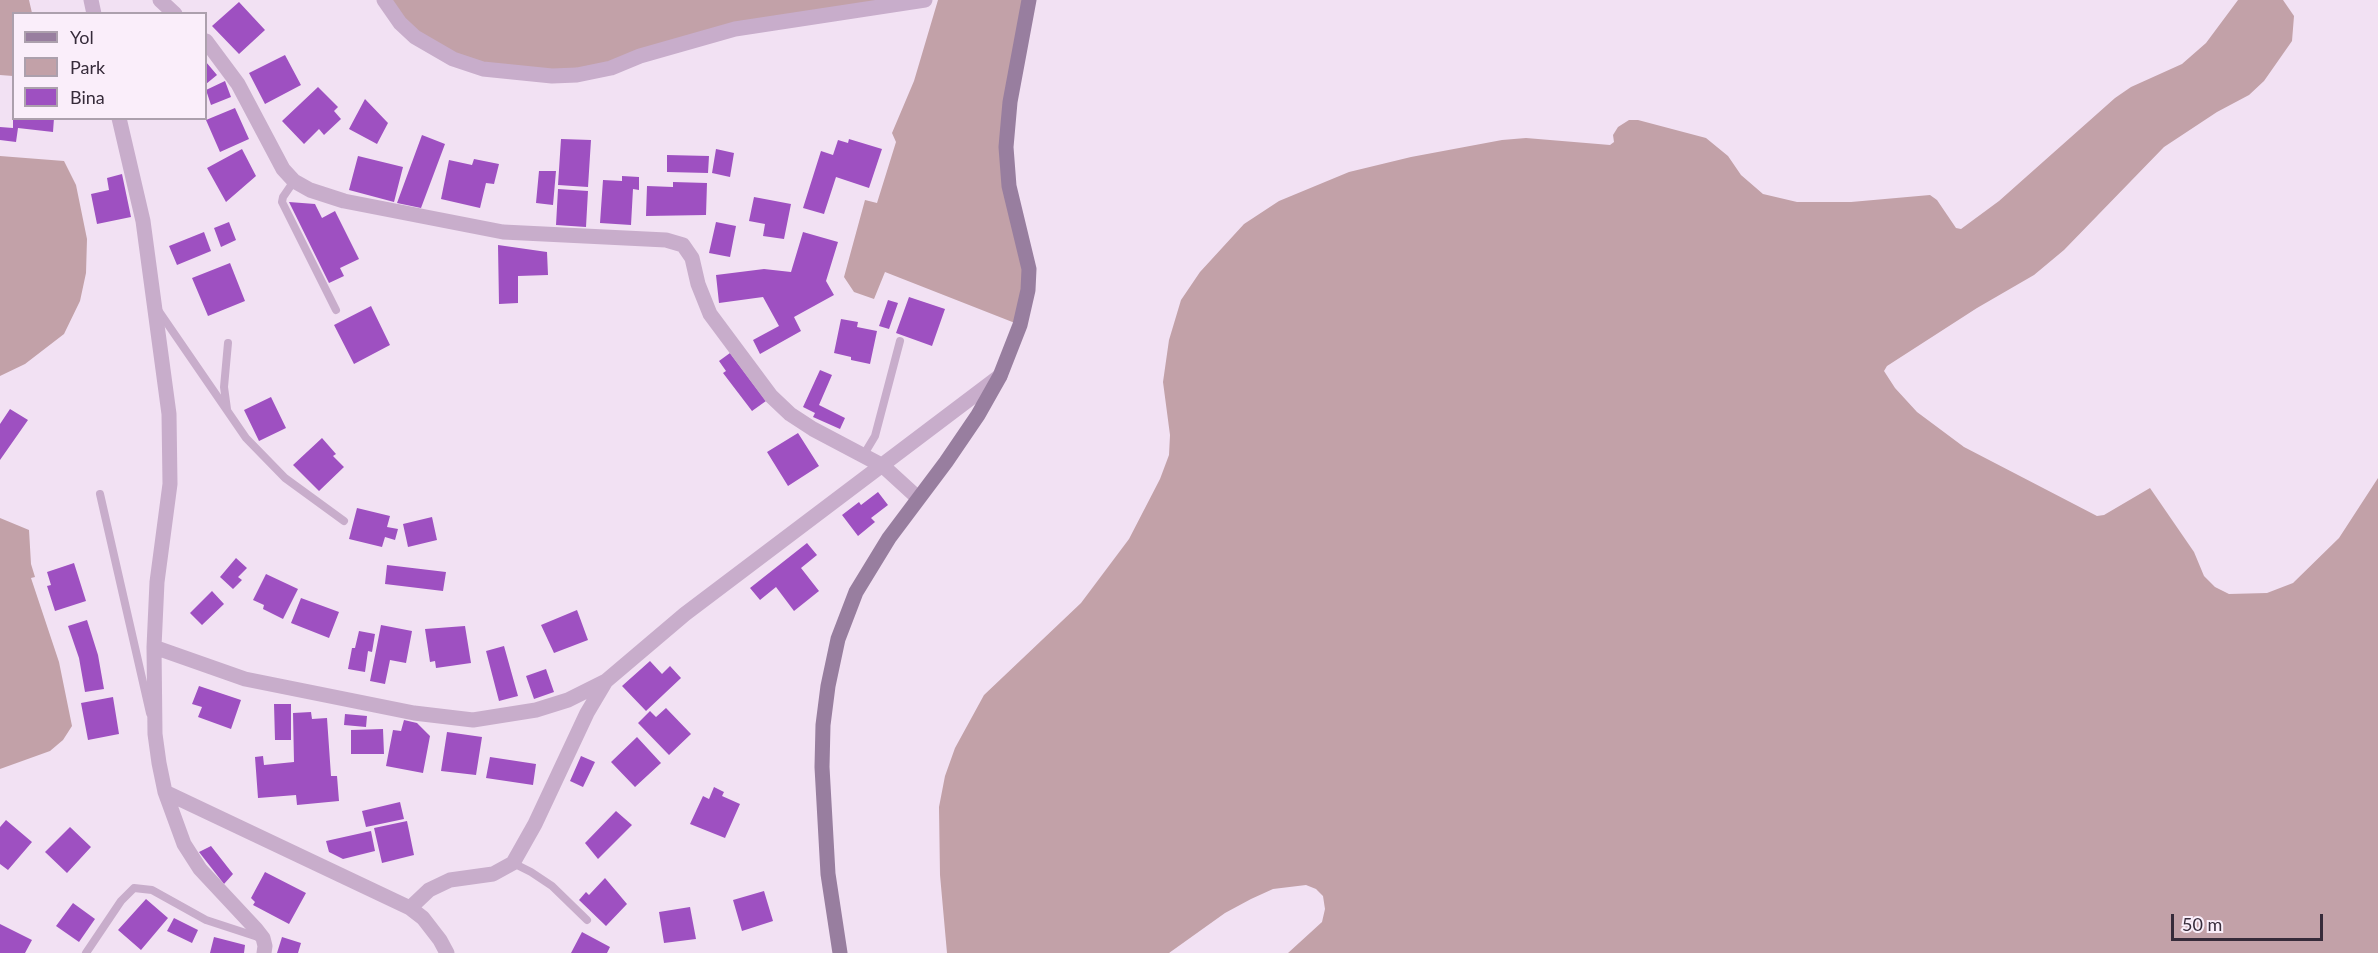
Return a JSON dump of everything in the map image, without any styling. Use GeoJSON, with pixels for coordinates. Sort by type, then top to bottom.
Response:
{"type":"FeatureCollection","features":[{"type":"Feature","properties":{"kind":"street"},"geometry":{"type":"LineString","coordinates":[[160,0],[173,12]]}},
{"type":"Feature","properties":{"kind":"street"},"geometry":{"type":"LineString","coordinates":[[384,0],[400,23],[416,38],[453,59],[483,69],[552,76],[577,75],[611,68],[640,56],[735,29],[925,0]]}},
{"type":"Feature","properties":{"kind":"street"},"geometry":{"type":"LineString","coordinates":[[840,953],[828,874],[822,767],[823,725],[828,686],[838,639],[856,592],[889,538],[978,415],[1000,376],[1020,325],[1028,290],[1029,269],[1009,186],[1006,147],[1017,60],[1029,0]]}},
{"type":"Feature","properties":{"kind":"street"},"geometry":{"type":"LineString","coordinates":[[207,42],[238,84],[283,170],[294,181],[310,190],[344,201],[503,232],[666,240],[683,245],[692,258],[698,284],[710,314],[771,396],[790,414],[813,429],[883,466],[918,498]]}},
{"type":"Feature","properties":{"kind":"street"},"geometry":{"type":"LineString","coordinates":[[119,120],[143,221],[169,414],[170,484],[157,582],[154,647],[155,734],[165,792],[184,844],[200,869],[263,946]]}},
{"type":"Feature","properties":{"kind":"street"},"geometry":{"type":"LineString","coordinates":[[154,647],[245,679],[414,713],[473,720],[536,710],[568,700],[606,681],[685,614],[1000,376]]}},
{"type":"Feature","properties":{"kind":"street"},"geometry":{"type":"LineString","coordinates":[[410,908],[429,890],[450,880],[494,874],[513,863],[536,824],[587,713],[606,681]]}},
{"type":"Feature","properties":{"kind":"street"},"geometry":{"type":"LineString","coordinates":[[165,792],[410,908],[434,933],[447,953]]}},
{"type":"Feature","properties":{"kind":"lane"},"geometry":{"type":"LineString","coordinates":[[294,181],[282,202],[336,310]]}},
{"type":"Feature","properties":{"kind":"lane"},"geometry":{"type":"LineString","coordinates":[[154,305],[246,438],[279,471],[344,521]]}},
{"type":"Feature","properties":{"kind":"lane"},"geometry":{"type":"LineString","coordinates":[[863,456],[875,436],[900,341]]}},
{"type":"Feature","properties":{"kind":"lane"},"geometry":{"type":"LineString","coordinates":[[227,412],[224,387],[228,343]]}},
{"type":"Feature","properties":{"kind":"lane"},"geometry":{"type":"LineString","coordinates":[[100,494],[155,734]]}},
{"type":"Feature","properties":{"kind":"lane"},"geometry":{"type":"LineString","coordinates":[[513,863],[552,886],[587,920]]}},
{"type":"Feature","properties":{"kind":"lane"},"geometry":{"type":"LineString","coordinates":[[86,953],[122,901],[134,888],[152,890],[206,920],[263,946]]}},
{"type":"Feature","properties":{"kind":"green space"},"geometry":{"type":"Polygon","coordinates":[[[0,0],[29,0],[32,12],[12,12],[12,76],[0,75],[0,0]]]}},
{"type":"Feature","properties":{"kind":"green space"},"geometry":{"type":"Polygon","coordinates":[[[384,0],[925,0],[735,29],[611,68],[523,75],[431,48],[384,0]]]}},
{"type":"Feature","properties":{"kind":"green space"},"geometry":{"type":"Polygon","coordinates":[[[938,0],[1029,0],[1006,147],[1029,269],[1020,325],[885,272],[874,299],[854,292],[844,277],[865,200],[877,203],[896,142],[892,133],[914,81],[938,0]]]}},
{"type":"Feature","properties":{"kind":"green space"},"geometry":{"type":"Polygon","coordinates":[[[2238,0],[2283,0],[2294,16],[2292,41],[2264,81],[2249,95],[2217,112],[2164,147],[2064,250],[2034,275],[1977,308],[1887,366],[1884,371],[1895,388],[1917,412],[1964,447],[2097,516],[2104,515],[2150,488],[2194,552],[2204,576],[2215,587],[2229,594],[2267,593],[2293,583],[2339,538],[2378,478],[2378,953],[1288,953],[1322,922],[1325,909],[1323,896],[1316,889],[1306,885],[1273,889],[1251,899],[1225,913],[1169,953],[947,953],[940,875],[939,807],[945,776],[955,748],[984,695],[1081,603],[1129,539],[1160,479],[1169,455],[1170,435],[1163,382],[1169,340],[1181,300],[1200,272],[1244,224],[1279,201],[1349,172],[1411,157],[1502,140],[1526,138],[1610,145],[1614,142],[1613,135],[1618,127],[1629,120],[1638,120],[1706,138],[1728,156],[1741,175],[1763,194],[1797,202],[1851,202],[1930,195],[1937,200],[1956,228],[1961,229],[1999,201],[2115,98],[2131,87],[2182,64],[2206,43],[2238,0]]]}},
{"type":"Feature","properties":{"kind":"green space"},"geometry":{"type":"Polygon","coordinates":[[[0,156],[64,161],[76,185],[87,239],[86,273],[80,301],[64,334],[25,364],[0,376],[0,156]]]}},
{"type":"Feature","properties":{"kind":"green space"},"geometry":{"type":"Polygon","coordinates":[[[0,518],[29,530],[31,564],[35,577],[31,578],[59,662],[72,726],[63,740],[50,751],[0,769],[0,518]]]}},
{"type":"Feature","properties":{"kind":"building"},"geometry":{"type":"Polygon","coordinates":[[[239,2],[265,30],[239,54],[212,26],[239,2]]]}},
{"type":"Feature","properties":{"kind":"building"},"geometry":{"type":"Polygon","coordinates":[[[285,55],[301,85],[265,104],[249,73],[285,55]]]}},
{"type":"Feature","properties":{"kind":"building"},"geometry":{"type":"Polygon","coordinates":[[[207,63],[217,75],[207,83],[207,63]]]}},
{"type":"Feature","properties":{"kind":"building"},"geometry":{"type":"Polygon","coordinates":[[[225,81],[231,97],[211,105],[207,90],[225,81]]]}},
{"type":"Feature","properties":{"kind":"building"},"geometry":{"type":"Polygon","coordinates":[[[318,87],[338,107],[334,111],[341,119],[324,135],[319,129],[304,144],[282,121],[318,87]]]}},
{"type":"Feature","properties":{"kind":"building"},"geometry":{"type":"Polygon","coordinates":[[[365,99],[388,123],[377,144],[349,129],[365,99]]]}},
{"type":"Feature","properties":{"kind":"building"},"geometry":{"type":"Polygon","coordinates":[[[235,108],[249,139],[220,152],[207,120],[235,108]]]}},
{"type":"Feature","properties":{"kind":"building"},"geometry":{"type":"Polygon","coordinates":[[[13,120],[54,120],[53,132],[18,128],[16,142],[0,140],[0,127],[13,128],[13,120]]]}},
{"type":"Feature","properties":{"kind":"building"},"geometry":{"type":"Polygon","coordinates":[[[422,135],[445,144],[421,208],[397,203],[422,135]]]}},
{"type":"Feature","properties":{"kind":"building"},"geometry":{"type":"Polygon","coordinates":[[[561,139],[591,140],[588,187],[558,185],[561,139]]]}},
{"type":"Feature","properties":{"kind":"building"},"geometry":{"type":"Polygon","coordinates":[[[849,139],[882,149],[869,188],[836,177],[824,214],[803,208],[821,151],[833,155],[838,140],[848,143],[849,139]]]}},
{"type":"Feature","properties":{"kind":"building"},"geometry":{"type":"Polygon","coordinates":[[[242,149],[256,176],[226,202],[207,168],[242,149]]]}},
{"type":"Feature","properties":{"kind":"building"},"geometry":{"type":"Polygon","coordinates":[[[716,149],[734,153],[730,177],[712,173],[716,149]]]}},
{"type":"Feature","properties":{"kind":"building"},"geometry":{"type":"Polygon","coordinates":[[[667,155],[709,156],[708,173],[667,172],[667,155]]]}},
{"type":"Feature","properties":{"kind":"building"},"geometry":{"type":"Polygon","coordinates":[[[358,156],[403,167],[394,202],[349,190],[358,156]]]}},
{"type":"Feature","properties":{"kind":"building"},"geometry":{"type":"Polygon","coordinates":[[[474,159],[499,164],[494,184],[486,183],[480,208],[441,199],[449,160],[472,165],[474,159]]]}},
{"type":"Feature","properties":{"kind":"building"},"geometry":{"type":"Polygon","coordinates":[[[539,171],[556,171],[553,205],[536,203],[539,171]]]}},
{"type":"Feature","properties":{"kind":"building"},"geometry":{"type":"Polygon","coordinates":[[[122,174],[131,217],[97,224],[91,194],[109,190],[107,178],[122,174]]]}},
{"type":"Feature","properties":{"kind":"building"},"geometry":{"type":"Polygon","coordinates":[[[622,176],[639,177],[639,190],[633,189],[631,225],[600,223],[603,180],[622,181],[622,176]]]}},
{"type":"Feature","properties":{"kind":"building"},"geometry":{"type":"Polygon","coordinates":[[[673,182],[707,183],[706,215],[646,216],[647,186],[673,187],[673,182]]]}},
{"type":"Feature","properties":{"kind":"building"},"geometry":{"type":"Polygon","coordinates":[[[558,189],[588,191],[586,227],[556,225],[558,189]]]}},
{"type":"Feature","properties":{"kind":"building"},"geometry":{"type":"Polygon","coordinates":[[[754,197],[791,204],[784,239],[763,236],[765,224],[749,221],[754,197]]]}},
{"type":"Feature","properties":{"kind":"building"},"geometry":{"type":"Polygon","coordinates":[[[289,202],[315,204],[322,218],[335,211],[359,259],[340,268],[344,276],[329,283],[289,202]]]}},
{"type":"Feature","properties":{"kind":"building"},"geometry":{"type":"Polygon","coordinates":[[[229,222],[236,240],[221,247],[214,228],[229,222]]]}},
{"type":"Feature","properties":{"kind":"building"},"geometry":{"type":"Polygon","coordinates":[[[716,222],[736,226],[730,257],[709,253],[716,222]]]}},
{"type":"Feature","properties":{"kind":"building"},"geometry":{"type":"Polygon","coordinates":[[[204,232],[211,251],[177,265],[169,246],[204,232]]]}},
{"type":"Feature","properties":{"kind":"building"},"geometry":{"type":"Polygon","coordinates":[[[803,232],[838,242],[826,281],[834,295],[794,317],[801,331],[760,354],[753,340],[779,326],[763,297],[719,303],[716,275],[764,269],[791,272],[803,232]]]}},
{"type":"Feature","properties":{"kind":"building"},"geometry":{"type":"Polygon","coordinates":[[[498,245],[547,252],[548,275],[518,276],[518,303],[499,304],[498,245]]]}},
{"type":"Feature","properties":{"kind":"building"},"geometry":{"type":"Polygon","coordinates":[[[230,263],[245,301],[208,316],[192,278],[230,263]]]}},
{"type":"Feature","properties":{"kind":"building"},"geometry":{"type":"Polygon","coordinates":[[[909,297],[945,309],[932,346],[896,333],[909,297]]]}},
{"type":"Feature","properties":{"kind":"building"},"geometry":{"type":"Polygon","coordinates":[[[888,300],[898,303],[889,329],[879,326],[888,300]]]}},
{"type":"Feature","properties":{"kind":"building"},"geometry":{"type":"Polygon","coordinates":[[[371,306],[390,345],[354,364],[334,325],[371,306]]]}},
{"type":"Feature","properties":{"kind":"building"},"geometry":{"type":"Polygon","coordinates":[[[841,319],[858,322],[857,327],[877,331],[870,364],[834,353],[841,319]]]}},
{"type":"Feature","properties":{"kind":"building"},"geometry":{"type":"Polygon","coordinates":[[[730,353],[766,401],[752,411],[723,373],[726,371],[719,361],[730,353]]]}},
{"type":"Feature","properties":{"kind":"building"},"geometry":{"type":"Polygon","coordinates":[[[820,370],[832,375],[819,405],[845,418],[840,429],[813,417],[815,413],[803,407],[820,370]]]}},
{"type":"Feature","properties":{"kind":"building"},"geometry":{"type":"Polygon","coordinates":[[[271,397],[286,428],[259,441],[244,410],[271,397]]]}},
{"type":"Feature","properties":{"kind":"building"},"geometry":{"type":"Polygon","coordinates":[[[10,409],[28,420],[0,460],[0,424],[10,409]]]}},
{"type":"Feature","properties":{"kind":"building"},"geometry":{"type":"Polygon","coordinates":[[[798,433],[819,466],[788,486],[767,452],[798,433]]]}},
{"type":"Feature","properties":{"kind":"building"},"geometry":{"type":"Polygon","coordinates":[[[322,438],[336,454],[333,456],[344,467],[319,491],[293,465],[322,438]]]}},
{"type":"Feature","properties":{"kind":"building"},"geometry":{"type":"Polygon","coordinates":[[[878,492],[888,505],[871,518],[875,522],[858,536],[842,515],[859,502],[861,505],[878,492]]]}},
{"type":"Feature","properties":{"kind":"building"},"geometry":{"type":"Polygon","coordinates":[[[357,508],[390,516],[387,527],[398,529],[395,540],[385,537],[382,547],[349,539],[357,508]]]}},
{"type":"Feature","properties":{"kind":"building"},"geometry":{"type":"Polygon","coordinates":[[[432,517],[437,540],[408,547],[403,524],[432,517]]]}},
{"type":"Feature","properties":{"kind":"building"},"geometry":{"type":"Polygon","coordinates":[[[807,543],[817,555],[801,568],[819,591],[794,611],[776,587],[760,600],[750,588],[807,543]]]}},
{"type":"Feature","properties":{"kind":"building"},"geometry":{"type":"Polygon","coordinates":[[[236,558],[247,568],[238,577],[242,580],[233,589],[220,577],[236,558]]]}},
{"type":"Feature","properties":{"kind":"building"},"geometry":{"type":"Polygon","coordinates":[[[74,563],[86,601],[55,611],[47,586],[51,585],[47,572],[74,563]]]}},
{"type":"Feature","properties":{"kind":"building"},"geometry":{"type":"Polygon","coordinates":[[[387,565],[446,572],[443,591],[385,584],[387,565]]]}},
{"type":"Feature","properties":{"kind":"building"},"geometry":{"type":"Polygon","coordinates":[[[266,574],[298,589],[283,619],[263,609],[264,605],[253,600],[266,574]]]}},
{"type":"Feature","properties":{"kind":"building"},"geometry":{"type":"Polygon","coordinates":[[[212,591],[224,604],[202,625],[190,613],[212,591]]]}},
{"type":"Feature","properties":{"kind":"building"},"geometry":{"type":"Polygon","coordinates":[[[301,598],[339,612],[329,638],[291,623],[301,598]]]}},
{"type":"Feature","properties":{"kind":"building"},"geometry":{"type":"Polygon","coordinates":[[[577,610],[588,640],[554,653],[541,625],[577,610]]]}},
{"type":"Feature","properties":{"kind":"building"},"geometry":{"type":"Polygon","coordinates":[[[87,620],[98,655],[104,689],[85,692],[79,658],[68,626],[87,620]]]}},
{"type":"Feature","properties":{"kind":"building"},"geometry":{"type":"Polygon","coordinates":[[[381,625],[412,631],[406,663],[390,660],[385,684],[370,681],[381,625]]]}},
{"type":"Feature","properties":{"kind":"building"},"geometry":{"type":"Polygon","coordinates":[[[465,626],[471,663],[436,668],[435,661],[430,662],[425,629],[465,626]]]}},
{"type":"Feature","properties":{"kind":"building"},"geometry":{"type":"Polygon","coordinates":[[[359,631],[375,634],[372,652],[368,651],[365,672],[348,669],[352,648],[355,648],[359,631]]]}},
{"type":"Feature","properties":{"kind":"building"},"geometry":{"type":"Polygon","coordinates":[[[504,646],[518,696],[499,701],[486,651],[504,646]]]}},
{"type":"Feature","properties":{"kind":"building"},"geometry":{"type":"Polygon","coordinates":[[[650,661],[662,674],[670,666],[681,678],[646,711],[622,686],[650,661]]]}},
{"type":"Feature","properties":{"kind":"building"},"geometry":{"type":"Polygon","coordinates":[[[546,669],[554,692],[534,699],[526,676],[546,669]]]}},
{"type":"Feature","properties":{"kind":"building"},"geometry":{"type":"Polygon","coordinates":[[[199,686],[241,700],[231,729],[198,717],[202,707],[192,704],[199,686]]]}},
{"type":"Feature","properties":{"kind":"building"},"geometry":{"type":"Polygon","coordinates":[[[113,697],[119,734],[88,740],[81,703],[113,697]]]}},
{"type":"Feature","properties":{"kind":"building"},"geometry":{"type":"Polygon","coordinates":[[[274,704],[291,704],[291,740],[275,740],[274,704]]]}},
{"type":"Feature","properties":{"kind":"building"},"geometry":{"type":"Polygon","coordinates":[[[666,708],[691,734],[669,755],[638,723],[650,711],[656,717],[666,708]]]}},
{"type":"Feature","properties":{"kind":"building"},"geometry":{"type":"Polygon","coordinates":[[[311,712],[312,719],[327,718],[331,776],[337,776],[339,801],[297,805],[296,795],[258,798],[255,757],[263,756],[264,765],[294,762],[293,713],[311,712]]]}},
{"type":"Feature","properties":{"kind":"building"},"geometry":{"type":"Polygon","coordinates":[[[345,714],[367,716],[366,727],[344,725],[345,714]]]}},
{"type":"Feature","properties":{"kind":"building"},"geometry":{"type":"Polygon","coordinates":[[[404,720],[417,723],[430,736],[423,773],[386,766],[393,730],[401,731],[404,720]]]}},
{"type":"Feature","properties":{"kind":"building"},"geometry":{"type":"Polygon","coordinates":[[[383,729],[384,754],[351,754],[351,730],[383,729]]]}},
{"type":"Feature","properties":{"kind":"building"},"geometry":{"type":"Polygon","coordinates":[[[447,732],[482,737],[476,775],[441,771],[447,732]]]}},
{"type":"Feature","properties":{"kind":"building"},"geometry":{"type":"Polygon","coordinates":[[[637,737],[661,763],[635,787],[611,762],[637,737]]]}},
{"type":"Feature","properties":{"kind":"building"},"geometry":{"type":"Polygon","coordinates":[[[581,756],[595,762],[583,787],[570,781],[581,756]]]}},
{"type":"Feature","properties":{"kind":"building"},"geometry":{"type":"Polygon","coordinates":[[[490,757],[536,764],[533,785],[486,778],[490,757]]]}},
{"type":"Feature","properties":{"kind":"building"},"geometry":{"type":"Polygon","coordinates":[[[714,787],[724,792],[722,796],[740,804],[725,838],[690,824],[703,796],[709,799],[714,787]]]}},
{"type":"Feature","properties":{"kind":"building"},"geometry":{"type":"Polygon","coordinates":[[[400,802],[404,819],[366,827],[362,811],[400,802]]]}},
{"type":"Feature","properties":{"kind":"building"},"geometry":{"type":"Polygon","coordinates":[[[616,811],[632,825],[598,859],[585,843],[616,811]]]}},
{"type":"Feature","properties":{"kind":"building"},"geometry":{"type":"Polygon","coordinates":[[[6,820],[32,842],[8,870],[0,864],[0,827],[6,820]]]}},
{"type":"Feature","properties":{"kind":"building"},"geometry":{"type":"Polygon","coordinates":[[[407,821],[414,855],[382,863],[374,828],[407,821]]]}},
{"type":"Feature","properties":{"kind":"building"},"geometry":{"type":"Polygon","coordinates":[[[70,827],[91,847],[67,873],[45,852],[70,827]]]}},
{"type":"Feature","properties":{"kind":"building"},"geometry":{"type":"Polygon","coordinates":[[[371,831],[375,851],[343,859],[329,852],[326,841],[371,831]]]}},
{"type":"Feature","properties":{"kind":"building"},"geometry":{"type":"Polygon","coordinates":[[[211,846],[233,874],[224,884],[199,852],[211,846]]]}},
{"type":"Feature","properties":{"kind":"building"},"geometry":{"type":"Polygon","coordinates":[[[265,872],[306,893],[289,924],[253,905],[255,902],[251,898],[265,872]]]}},
{"type":"Feature","properties":{"kind":"building"},"geometry":{"type":"Polygon","coordinates":[[[605,878],[627,904],[606,926],[579,900],[586,892],[589,895],[605,878]]]}},
{"type":"Feature","properties":{"kind":"building"},"geometry":{"type":"Polygon","coordinates":[[[764,891],[773,921],[742,931],[733,900],[764,891]]]}},
{"type":"Feature","properties":{"kind":"building"},"geometry":{"type":"Polygon","coordinates":[[[146,899],[168,918],[141,950],[118,930],[146,899]]]}},
{"type":"Feature","properties":{"kind":"building"},"geometry":{"type":"Polygon","coordinates":[[[73,903],[95,919],[79,942],[56,926],[73,903]]]}},
{"type":"Feature","properties":{"kind":"building"},"geometry":{"type":"Polygon","coordinates":[[[690,907],[696,939],[664,943],[659,912],[690,907]]]}},
{"type":"Feature","properties":{"kind":"building"},"geometry":{"type":"Polygon","coordinates":[[[174,918],[198,930],[192,943],[167,931],[174,918]]]}},
{"type":"Feature","properties":{"kind":"building"},"geometry":{"type":"Polygon","coordinates":[[[0,924],[32,940],[25,953],[0,953],[0,924]]]}},
{"type":"Feature","properties":{"kind":"building"},"geometry":{"type":"Polygon","coordinates":[[[582,932],[610,947],[607,953],[571,953],[582,932]]]}},
{"type":"Feature","properties":{"kind":"building"},"geometry":{"type":"Polygon","coordinates":[[[214,937],[245,945],[244,953],[210,953],[214,937]]]}},
{"type":"Feature","properties":{"kind":"building"},"geometry":{"type":"Polygon","coordinates":[[[282,937],[301,943],[298,953],[277,953],[282,937]]]}}]}
